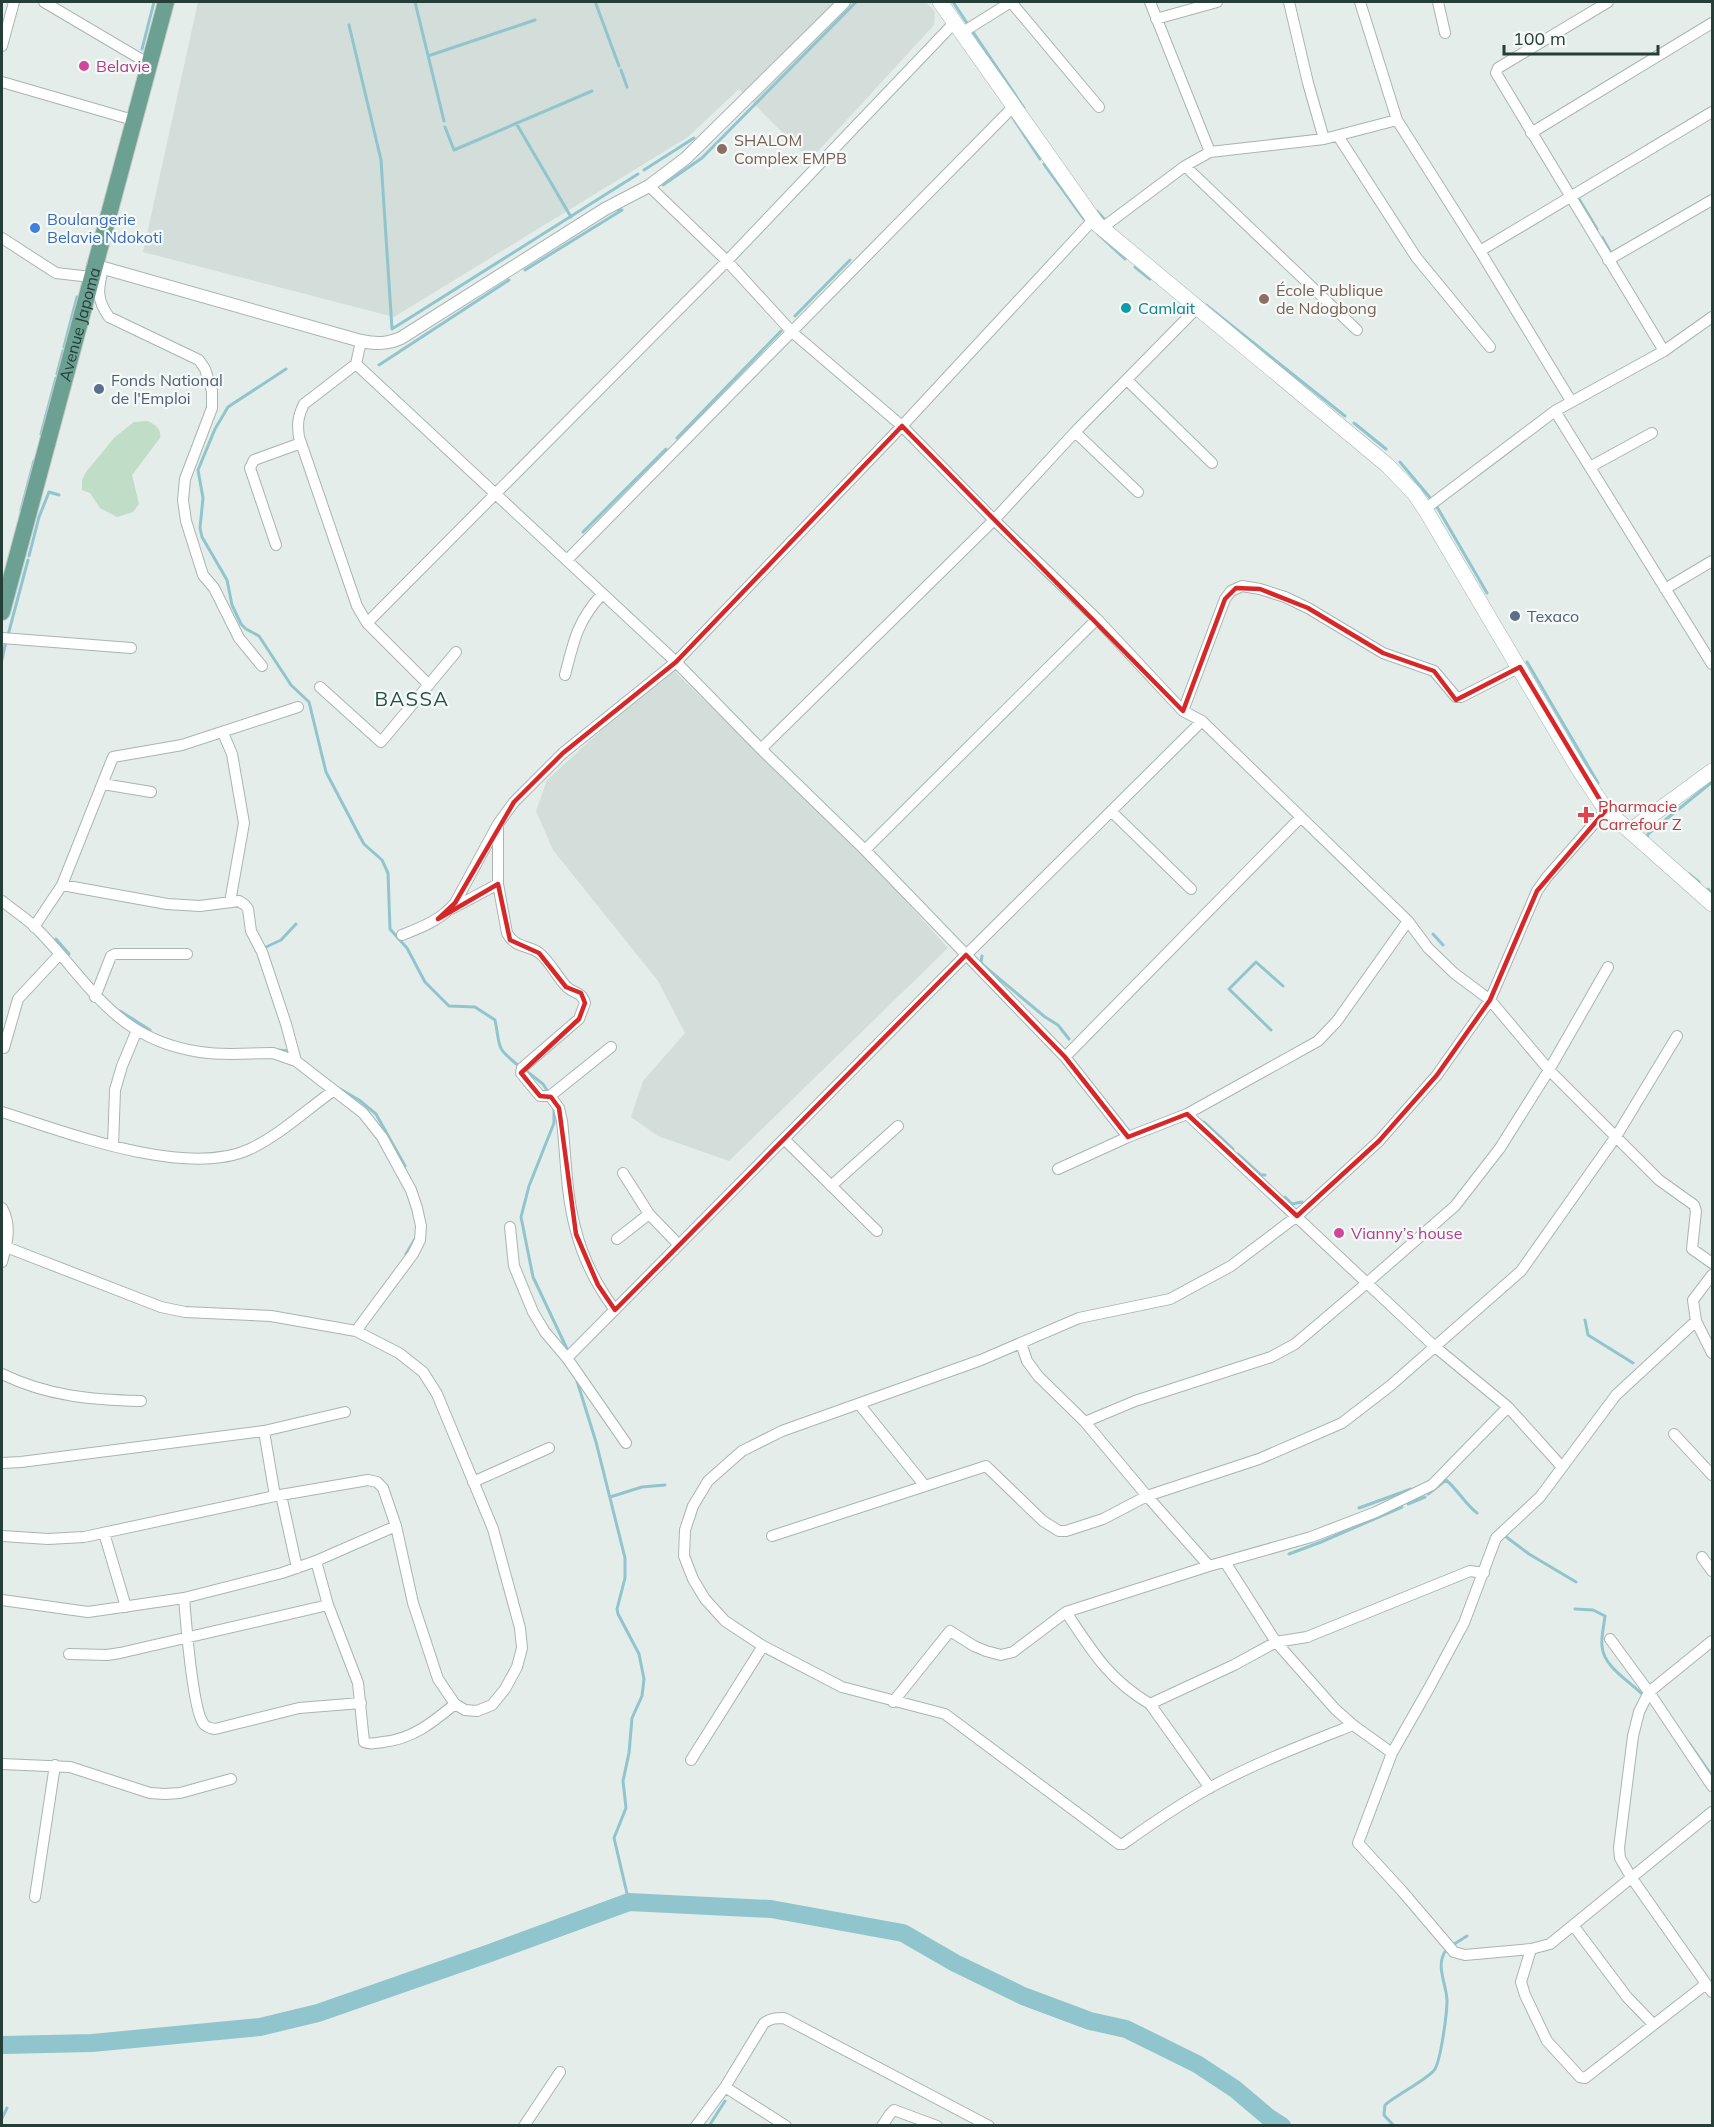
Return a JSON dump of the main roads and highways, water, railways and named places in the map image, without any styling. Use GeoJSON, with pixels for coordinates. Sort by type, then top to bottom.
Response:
{"type":"FeatureCollection","features":[{"type":"Feature","properties":{"kind":"main road","name":"Avenue Japoma"},"geometry":{"type":"LineString","coordinates":[[2,612],[96,270],[165,2]]}},
{"type":"Feature","properties":{"kind":"main road"},"geometry":{"type":"LineString","coordinates":[[940,2],[1097,224],[1387,465],[1414,493],[1520,667],[1578,768],[1606,810],[1713,904]]}},
{"type":"Feature","properties":{"kind":"main road"},"geometry":{"type":"LineString","coordinates":[[1630,831],[1713,771]]}},
{"type":"Feature","properties":{"kind":"waterway"},"geometry":{"type":"LineString","coordinates":[[142,49],[154,2]]}},
{"type":"Feature","properties":{"kind":"waterway"},"geometry":{"type":"LineString","coordinates":[[415,2],[444,121]]}},
{"type":"Feature","properties":{"kind":"waterway"},"geometry":{"type":"LineString","coordinates":[[663,185],[702,158],[856,2]]}},
{"type":"Feature","properties":{"kind":"waterway"},"geometry":{"type":"LineString","coordinates":[[953,2],[967,23]]}},
{"type":"Feature","properties":{"kind":"waterway"},"geometry":{"type":"LineString","coordinates":[[596,4],[619,66]]}},
{"type":"Feature","properties":{"kind":"waterway"},"geometry":{"type":"LineString","coordinates":[[428,56],[535,20]]}},
{"type":"Feature","properties":{"kind":"waterway"},"geometry":{"type":"LineString","coordinates":[[349,25],[381,160],[392,329],[638,174]]}},
{"type":"Feature","properties":{"kind":"waterway"},"geometry":{"type":"LineString","coordinates":[[973,32],[1024,108]]}},
{"type":"Feature","properties":{"kind":"waterway"},"geometry":{"type":"LineString","coordinates":[[621,70],[627,87]]}},
{"type":"Feature","properties":{"kind":"waterway"},"geometry":{"type":"LineString","coordinates":[[445,127],[454,150],[592,91]]}},
{"type":"Feature","properties":{"kind":"waterway"},"geometry":{"type":"LineString","coordinates":[[1013,118],[1040,159]]}},
{"type":"Feature","properties":{"kind":"waterway"},"geometry":{"type":"LineString","coordinates":[[516,123],[571,217]]}},
{"type":"Feature","properties":{"kind":"waterway"},"geometry":{"type":"LineString","coordinates":[[644,170],[694,138]]}},
{"type":"Feature","properties":{"kind":"waterway"},"geometry":{"type":"LineString","coordinates":[[1044,164],[1084,219]]}},
{"type":"Feature","properties":{"kind":"waterway"},"geometry":{"type":"LineString","coordinates":[[1579,199],[1597,229]]}},
{"type":"Feature","properties":{"kind":"waterway"},"geometry":{"type":"LineString","coordinates":[[525,270],[622,210],[613,209]]}},
{"type":"Feature","properties":{"kind":"waterway"},"geometry":{"type":"LineString","coordinates":[[1097,211],[1106,221]]}},
{"type":"Feature","properties":{"kind":"waterway"},"geometry":{"type":"LineString","coordinates":[[1098,234],[1125,259]]}},
{"type":"Feature","properties":{"kind":"waterway"},"geometry":{"type":"LineString","coordinates":[[1602,237],[1611,253]]}},
{"type":"Feature","properties":{"kind":"waterway"},"geometry":{"type":"LineString","coordinates":[[795,316],[850,260]]}},
{"type":"Feature","properties":{"kind":"waterway"},"geometry":{"type":"LineString","coordinates":[[1135,267],[1150,279]]}},
{"type":"Feature","properties":{"kind":"waterway"},"geometry":{"type":"LineString","coordinates":[[379,365],[509,280]]}},
{"type":"Feature","properties":{"kind":"waterway"},"geometry":{"type":"LineString","coordinates":[[64,347],[77,297]]}},
{"type":"Feature","properties":{"kind":"waterway"},"geometry":{"type":"LineString","coordinates":[[1206,305],[1345,416]]}},
{"type":"Feature","properties":{"kind":"waterway"},"geometry":{"type":"LineString","coordinates":[[677,438],[781,331]]}},
{"type":"Feature","properties":{"kind":"waterway"},"geometry":{"type":"LineString","coordinates":[[57,374],[63,351]]}},
{"type":"Feature","properties":{"kind":"waterway"},"geometry":{"type":"LineString","coordinates":[[286,369],[228,407],[215,429],[198,470],[203,498],[200,528],[202,537],[227,580],[232,605],[241,624],[259,636],[291,685],[309,702],[326,772],[364,844],[382,860],[388,873],[390,929],[407,948],[425,982],[449,1006],[475,1007],[495,1020],[502,1050],[519,1066]]}},
{"type":"Feature","properties":{"kind":"waterway"},"geometry":{"type":"LineString","coordinates":[[41,434],[56,378]]}},
{"type":"Feature","properties":{"kind":"waterway"},"geometry":{"type":"LineString","coordinates":[[1354,423],[1386,449]]}},
{"type":"Feature","properties":{"kind":"waterway"},"geometry":{"type":"LineString","coordinates":[[583,532],[666,449]]}},
{"type":"Feature","properties":{"kind":"waterway"},"geometry":{"type":"LineString","coordinates":[[21,510],[34,461]]}},
{"type":"Feature","properties":{"kind":"waterway"},"geometry":{"type":"LineString","coordinates":[[1400,462],[1432,500]]}},
{"type":"Feature","properties":{"kind":"waterway"},"geometry":{"type":"LineString","coordinates":[[29,556],[39,517],[49,492],[59,495]]}},
{"type":"Feature","properties":{"kind":"waterway"},"geometry":{"type":"LineString","coordinates":[[1437,507],[1487,593]]}},
{"type":"Feature","properties":{"kind":"waterway"},"geometry":{"type":"LineString","coordinates":[[8,635],[28,560]]}},
{"type":"Feature","properties":{"kind":"waterway"},"geometry":{"type":"LineString","coordinates":[[2,660],[6,641]]}},
{"type":"Feature","properties":{"kind":"waterway"},"geometry":{"type":"LineString","coordinates":[[1527,662],[1598,783]]}},
{"type":"Feature","properties":{"kind":"waterway"},"geometry":{"type":"LineString","coordinates":[[1647,839],[1648,834],[1712,782]]}},
{"type":"Feature","properties":{"kind":"waterway"},"geometry":{"type":"LineString","coordinates":[[1689,874],[1699,882]]}},
{"type":"Feature","properties":{"kind":"waterway"},"geometry":{"type":"LineString","coordinates":[[1708,889],[1712,893]]}},
{"type":"Feature","properties":{"kind":"waterway"},"geometry":{"type":"LineString","coordinates":[[264,948],[281,940],[296,924]]}},
{"type":"Feature","properties":{"kind":"waterway"},"geometry":{"type":"LineString","coordinates":[[1433,934],[1443,945]]}},
{"type":"Feature","properties":{"kind":"waterway"},"geometry":{"type":"LineString","coordinates":[[56,939],[69,954]]}},
{"type":"Feature","properties":{"kind":"waterway"},"geometry":{"type":"LineString","coordinates":[[982,956],[983,965],[1045,1017],[1058,1025],[1069,1039]]}},
{"type":"Feature","properties":{"kind":"waterway"},"geometry":{"type":"LineString","coordinates":[[1271,1030],[1229,989],[1256,962],[1283,986]]}},
{"type":"Feature","properties":{"kind":"waterway"},"geometry":{"type":"LineString","coordinates":[[120,1011],[150,1030]]}},
{"type":"Feature","properties":{"kind":"waterway"},"geometry":{"type":"LineString","coordinates":[[277,1050],[291,1051]]}},
{"type":"Feature","properties":{"kind":"waterway"},"geometry":{"type":"LineString","coordinates":[[525,1070],[543,1084],[548,1092]]}},
{"type":"Feature","properties":{"kind":"waterway"},"geometry":{"type":"LineString","coordinates":[[340,1089],[359,1100],[376,1114],[405,1166]]}},
{"type":"Feature","properties":{"kind":"waterway"},"geometry":{"type":"LineString","coordinates":[[554,1106],[554,1123],[529,1186],[521,1217],[533,1277],[568,1351]]}},
{"type":"Feature","properties":{"kind":"waterway"},"geometry":{"type":"LineString","coordinates":[[1204,1122],[1233,1149]]}},
{"type":"Feature","properties":{"kind":"waterway"},"geometry":{"type":"LineString","coordinates":[[1238,1154],[1261,1175],[1265,1175]]}},
{"type":"Feature","properties":{"kind":"waterway"},"geometry":{"type":"LineString","coordinates":[[1285,1197],[1292,1204],[1302,1202]]}},
{"type":"Feature","properties":{"kind":"waterway"},"geometry":{"type":"LineString","coordinates":[[406,1254],[415,1239]]}},
{"type":"Feature","properties":{"kind":"waterway"},"geometry":{"type":"LineString","coordinates":[[1585,1320],[1588,1335],[1633,1363]]}},
{"type":"Feature","properties":{"kind":"waterway"},"geometry":{"type":"LineString","coordinates":[[577,1381],[596,1442],[625,1558],[625,1578],[617,1609],[618,1614],[639,1654],[644,1679],[642,1696],[632,1718],[629,1753],[623,1781],[626,1808],[614,1838],[629,1902]]}},
{"type":"Feature","properties":{"kind":"waterway"},"geometry":{"type":"LineString","coordinates":[[1428,1494],[1446,1480],[1477,1513]]}},
{"type":"Feature","properties":{"kind":"waterway"},"geometry":{"type":"LineString","coordinates":[[610,1497],[642,1487],[665,1485]]}},
{"type":"Feature","properties":{"kind":"waterway"},"geometry":{"type":"LineString","coordinates":[[1359,1508],[1411,1489],[1412,1492]]}},
{"type":"Feature","properties":{"kind":"waterway"},"geometry":{"type":"LineString","coordinates":[[1408,1504],[1425,1497]]}},
{"type":"Feature","properties":{"kind":"waterway"},"geometry":{"type":"LineString","coordinates":[[1289,1554],[1402,1507]]}},
{"type":"Feature","properties":{"kind":"waterway"},"geometry":{"type":"LineString","coordinates":[[1505,1536],[1529,1554],[1576,1582]]}},
{"type":"Feature","properties":{"kind":"waterway"},"geometry":{"type":"LineString","coordinates":[[1575,1609],[1593,1610],[1605,1616],[1602,1638],[1603,1653],[1612,1667],[1642,1694]]}},
{"type":"Feature","properties":{"kind":"waterway"},"geometry":{"type":"LineString","coordinates":[[1689,1743],[1712,1776]]}},
{"type":"Feature","properties":{"kind":"waterway"},"geometry":{"type":"LineString","coordinates":[[2,2045],[92,2043],[260,2027],[318,2013],[629,1902],[771,1909],[903,1933],[955,1963],[1023,1996],[1090,2021],[1126,2029],[1197,2064],[1235,2089],[1282,2126]]}},
{"type":"Feature","properties":{"kind":"waterway"},"geometry":{"type":"LineString","coordinates":[[1451,1946],[1467,1936]]}},
{"type":"Feature","properties":{"kind":"waterway"},"geometry":{"type":"LineString","coordinates":[[1394,2126],[1384,2115],[1385,2105],[1432,2073],[1437,2063],[1447,2007],[1441,1968],[1446,1950]]}},
{"type":"Feature","properties":{"kind":"waterway"},"geometry":{"type":"LineString","coordinates":[[709,2126],[725,2101]]}},
{"type":"Feature","properties":{"kind":"waterway"},"geometry":{"type":"LineString","coordinates":[[2,2118],[7,2108]]}},
{"type":"Feature","properties":{"kind":"place","name":"Belavie"},"geometry":{"type":"Point","coordinates":[84,66]}},
{"type":"Feature","properties":{"kind":"place","name":"SHALOM Complex EMPB"},"geometry":{"type":"Point","coordinates":[722,149]}},
{"type":"Feature","properties":{"kind":"place","name":"Boulangerie Belavie Ndokoti"},"geometry":{"type":"Point","coordinates":[35,228]}},
{"type":"Feature","properties":{"kind":"place","name":"École Publique de Ndogbong"},"geometry":{"type":"Point","coordinates":[1264,299]}},
{"type":"Feature","properties":{"kind":"place","name":"Camlait"},"geometry":{"type":"Point","coordinates":[1126,308]}},
{"type":"Feature","properties":{"kind":"place","name":"Fonds National de l'Emploi"},"geometry":{"type":"Point","coordinates":[99,389]}},
{"type":"Feature","properties":{"kind":"place","name":"Texaco"},"geometry":{"type":"Point","coordinates":[1515,616]}},
{"type":"Feature","properties":{"kind":"place","name":"Pharmacie Carrefour Z"},"geometry":{"type":"Point","coordinates":[1586,815]}},
{"type":"Feature","properties":{"kind":"place","name":"Vianny’s house"},"geometry":{"type":"Point","coordinates":[1339,1233]}},
{"type":"Feature","properties":{"kind":"district","name":"BASSA"},"geometry":{"type":"Point","coordinates":[412,698]}}]}
